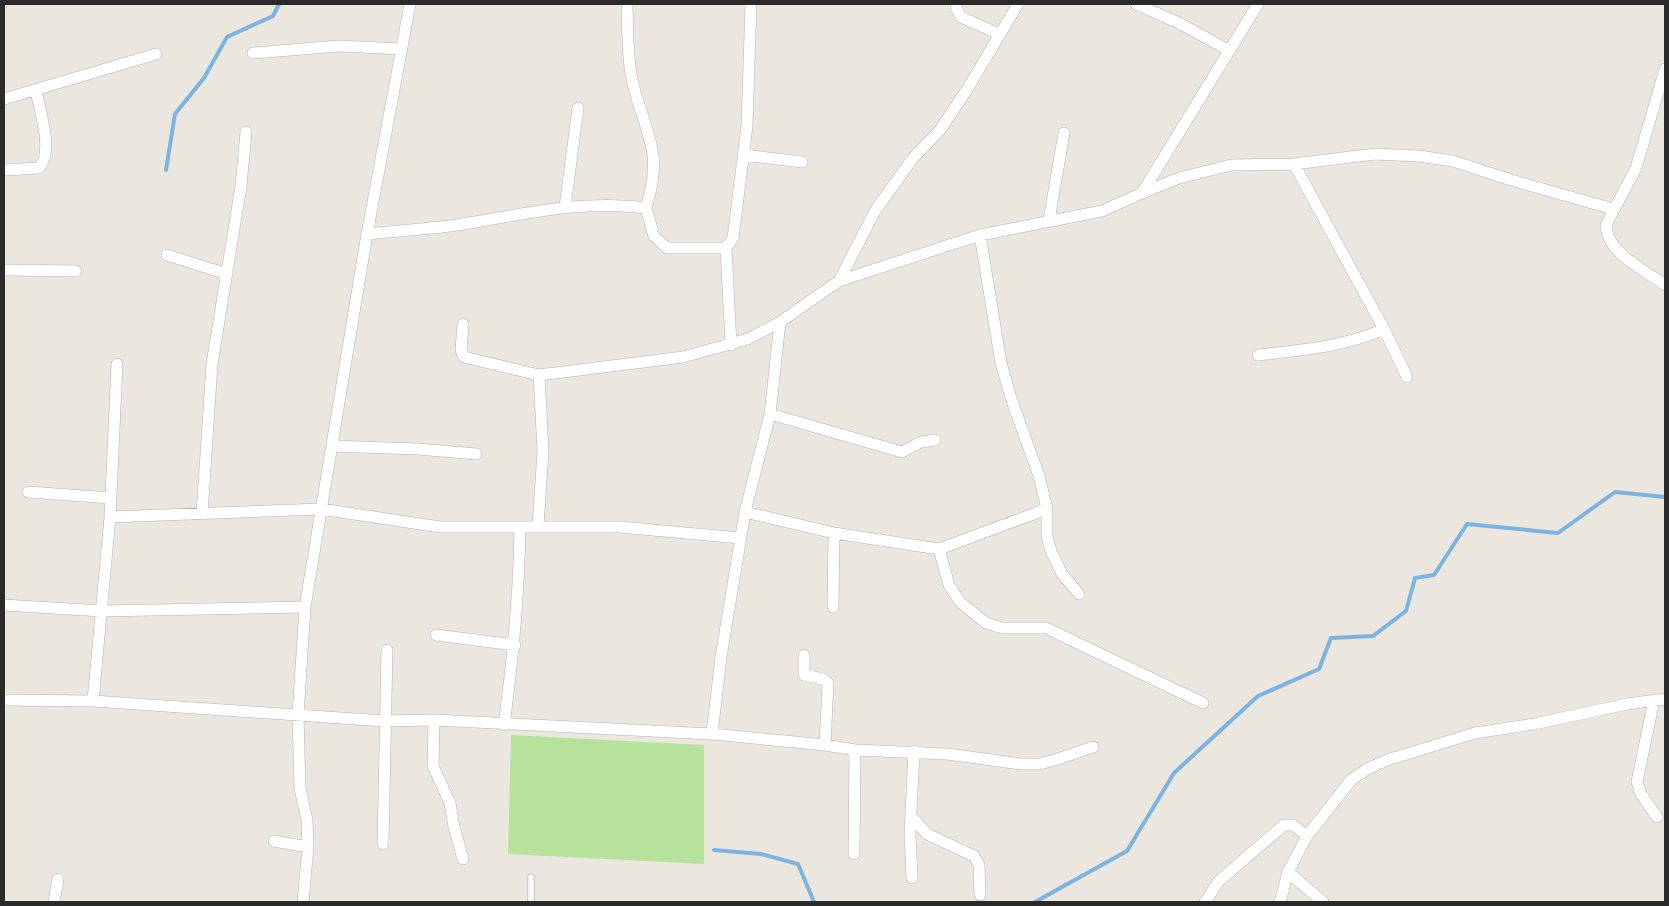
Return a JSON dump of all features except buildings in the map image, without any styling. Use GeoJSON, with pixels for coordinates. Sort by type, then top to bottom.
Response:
{"type":"FeatureCollection","features":[{"type":"Feature","properties":{"kind":"street"},"geometry":{"type":"LineString","coordinates":[[303,902],[308,847],[307,820],[300,788],[298,715],[305,607],[367,234],[410,4]]}},
{"type":"Feature","properties":{"kind":"street"},"geometry":{"type":"LineString","coordinates":[[627,4],[628,37],[634,87],[654,157],[654,176],[646,208],[654,236],[668,248],[726,248]]}},
{"type":"Feature","properties":{"kind":"street"},"geometry":{"type":"LineString","coordinates":[[731,345],[726,248],[733,238],[744,155],[751,4]]}},
{"type":"Feature","properties":{"kind":"street"},"geometry":{"type":"LineString","coordinates":[[957,4],[956,8],[962,17],[999,34]]}},
{"type":"Feature","properties":{"kind":"street"},"geometry":{"type":"LineString","coordinates":[[839,281],[875,211],[913,158],[940,130],[968,88],[1018,4]]}},
{"type":"Feature","properties":{"kind":"street"},"geometry":{"type":"LineString","coordinates":[[1136,4],[1228,50]]}},
{"type":"Feature","properties":{"kind":"street"},"geometry":{"type":"LineString","coordinates":[[1142,193],[1216,74],[1228,50],[1258,4]]}},
{"type":"Feature","properties":{"kind":"street"},"geometry":{"type":"LineString","coordinates":[[253,53],[339,46],[402,49]]}},
{"type":"Feature","properties":{"kind":"street"},"geometry":{"type":"LineString","coordinates":[[4,99],[156,54]]}},
{"type":"Feature","properties":{"kind":"street"},"geometry":{"type":"LineString","coordinates":[[1665,69],[1661,104],[1636,168],[1612,209],[1606,225],[1606,235],[1609,242],[1665,285]]}},
{"type":"Feature","properties":{"kind":"street"},"geometry":{"type":"LineString","coordinates":[[4,170],[40,168],[45,162],[47,149],[36,91]]}},
{"type":"Feature","properties":{"kind":"street"},"geometry":{"type":"LineString","coordinates":[[565,207],[578,108]]}},
{"type":"Feature","properties":{"kind":"street"},"geometry":{"type":"LineString","coordinates":[[202,514],[212,364],[241,186],[246,132]]}},
{"type":"Feature","properties":{"kind":"street"},"geometry":{"type":"LineString","coordinates":[[1049,220],[1064,133]]}},
{"type":"Feature","properties":{"kind":"street"},"geometry":{"type":"LineString","coordinates":[[463,324],[460,350],[464,357],[540,375],[654,362],[731,345],[748,339],[780,322],[839,281],[980,235],[1102,211],[1142,193],[1208,169],[1232,165],[1294,164],[1375,154],[1418,156],[1453,161],[1612,209]]}},
{"type":"Feature","properties":{"kind":"street"},"geometry":{"type":"LineString","coordinates":[[744,155],[802,162]]}},
{"type":"Feature","properties":{"kind":"street"},"geometry":{"type":"LineString","coordinates":[[1294,164],[1384,328],[1407,377]]}},
{"type":"Feature","properties":{"kind":"street"},"geometry":{"type":"LineString","coordinates":[[367,234],[454,225],[565,207],[602,204],[646,208]]}},
{"type":"Feature","properties":{"kind":"street"},"geometry":{"type":"LineString","coordinates":[[980,235],[1001,363],[1011,398],[1039,476],[1047,509],[1047,536],[1051,551],[1062,574],[1079,594]]}},
{"type":"Feature","properties":{"kind":"street"},"geometry":{"type":"LineString","coordinates":[[167,255],[227,274]]}},
{"type":"Feature","properties":{"kind":"street"},"geometry":{"type":"LineString","coordinates":[[4,270],[76,272]]}},
{"type":"Feature","properties":{"kind":"street"},"geometry":{"type":"LineString","coordinates":[[712,734],[721,657],[740,538],[770,414],[780,322]]}},
{"type":"Feature","properties":{"kind":"street"},"geometry":{"type":"LineString","coordinates":[[1258,355],[1325,347],[1368,336],[1384,328]]}},
{"type":"Feature","properties":{"kind":"street"},"geometry":{"type":"LineString","coordinates":[[93,701],[110,517],[117,364]]}},
{"type":"Feature","properties":{"kind":"street"},"geometry":{"type":"LineString","coordinates":[[538,526],[543,451],[540,375]]}},
{"type":"Feature","properties":{"kind":"street"},"geometry":{"type":"LineString","coordinates":[[770,414],[902,452],[921,442],[934,440]]}},
{"type":"Feature","properties":{"kind":"street"},"geometry":{"type":"LineString","coordinates":[[332,446],[418,449],[476,454]]}},
{"type":"Feature","properties":{"kind":"street"},"geometry":{"type":"LineString","coordinates":[[28,492],[111,498]]}},
{"type":"Feature","properties":{"kind":"street"},"geometry":{"type":"LineString","coordinates":[[110,517],[321,509],[440,527],[620,527],[740,538]]}},
{"type":"Feature","properties":{"kind":"street"},"geometry":{"type":"LineString","coordinates":[[745,512],[834,532],[939,548],[1047,509]]}},
{"type":"Feature","properties":{"kind":"street"},"geometry":{"type":"LineString","coordinates":[[504,725],[515,645],[520,528]]}},
{"type":"Feature","properties":{"kind":"street"},"geometry":{"type":"LineString","coordinates":[[833,607],[834,532]]}},
{"type":"Feature","properties":{"kind":"street"},"geometry":{"type":"LineString","coordinates":[[939,548],[950,585],[960,602],[986,623],[1002,628],[1046,628],[1203,703]]}},
{"type":"Feature","properties":{"kind":"street"},"geometry":{"type":"LineString","coordinates":[[4,604],[102,611],[305,607]]}},
{"type":"Feature","properties":{"kind":"street"},"geometry":{"type":"LineString","coordinates":[[436,635],[515,645]]}},
{"type":"Feature","properties":{"kind":"street"},"geometry":{"type":"LineString","coordinates":[[383,844],[384,721],[387,650]]}},
{"type":"Feature","properties":{"kind":"street"},"geometry":{"type":"LineString","coordinates":[[804,654],[804,675],[823,679],[828,683],[825,745]]}},
{"type":"Feature","properties":{"kind":"street"},"geometry":{"type":"LineString","coordinates":[[1280,902],[1288,872],[1307,836],[1351,780],[1358,774],[1387,760],[1475,734],[1659,699],[1637,782],[1641,794],[1657,817]]}},
{"type":"Feature","properties":{"kind":"street"},"geometry":{"type":"LineString","coordinates":[[4,700],[93,701],[384,721],[434,720],[712,734],[825,745],[855,750],[914,751],[1021,764],[1039,764],[1093,746]]}},
{"type":"Feature","properties":{"kind":"street"},"geometry":{"type":"LineString","coordinates":[[434,720],[433,766],[450,803],[454,827],[463,859]]}},
{"type":"Feature","properties":{"kind":"street"},"geometry":{"type":"LineString","coordinates":[[854,854],[855,750]]}},
{"type":"Feature","properties":{"kind":"street"},"geometry":{"type":"LineString","coordinates":[[912,878],[911,816],[914,751]]}},
{"type":"Feature","properties":{"kind":"street"},"geometry":{"type":"LineString","coordinates":[[911,816],[927,834],[974,856],[979,865],[980,895]]}},
{"type":"Feature","properties":{"kind":"street"},"geometry":{"type":"LineString","coordinates":[[1205,902],[1219,881],[1284,825],[1293,825],[1307,836]]}},
{"type":"Feature","properties":{"kind":"street"},"geometry":{"type":"LineString","coordinates":[[274,841],[308,847]]}},
{"type":"Feature","properties":{"kind":"street"},"geometry":{"type":"LineString","coordinates":[[1288,872],[1323,902]]}},
{"type":"Feature","properties":{"kind":"street"},"geometry":{"type":"LineString","coordinates":[[54,902],[58,879]]}},
{"type":"Feature","properties":{"kind":"lane"},"geometry":{"type":"LineString","coordinates":[[531,878],[531,902]]}},
{"type":"Feature","properties":{"kind":"green space"},"geometry":{"type":"Polygon","coordinates":[[[511,735],[704,745],[704,864],[508,854],[511,735]]]}},
{"type":"Feature","properties":{"kind":"waterway"},"geometry":{"type":"LineString","coordinates":[[166,170],[175,114],[204,78],[227,37],[273,16],[279,4]]}},
{"type":"Feature","properties":{"kind":"waterway"},"geometry":{"type":"LineString","coordinates":[[1035,902],[1127,851],[1174,773],[1258,696],[1319,669],[1331,638],[1373,636],[1406,611],[1415,578],[1434,575],[1467,524],[1558,533],[1615,492],[1665,497]]}},
{"type":"Feature","properties":{"kind":"waterway"},"geometry":{"type":"LineString","coordinates":[[714,850],[761,854],[798,864],[814,902]]}}]}
